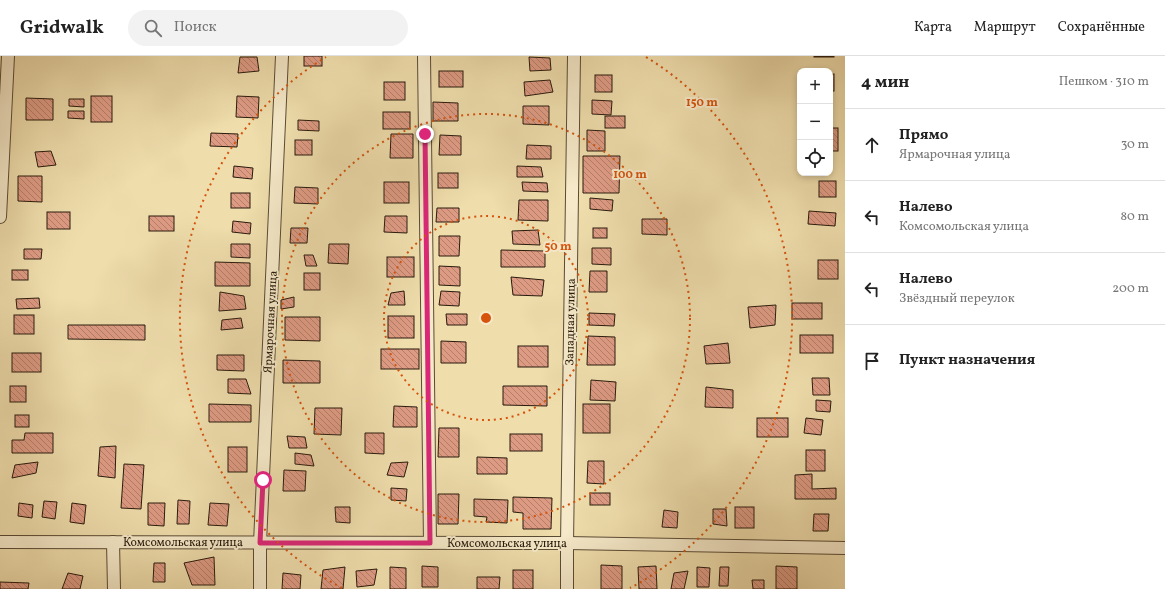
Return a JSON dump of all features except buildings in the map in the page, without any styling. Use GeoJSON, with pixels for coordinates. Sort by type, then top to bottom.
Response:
{"type":"FeatureCollection","features":[{"type":"Feature","properties":{"kind":"street"},"geometry":{"type":"LineString","coordinates":[[0,217],[8,56]]}},
{"type":"Feature","properties":{"kind":"street","name":"Ярмарочная улица"},"geometry":{"type":"LineString","coordinates":[[260,589],[260,543],[282,56]]}},
{"type":"Feature","properties":{"kind":"street"},"geometry":{"type":"LineString","coordinates":[[424,56],[430,543]]}},
{"type":"Feature","properties":{"kind":"street","name":"Западная улица"},"geometry":{"type":"LineString","coordinates":[[567,589],[574,56]]}},
{"type":"Feature","properties":{"kind":"street","name":"Комсомольская улица"},"geometry":{"type":"LineString","coordinates":[[0,542],[430,543],[845,548]]}},
{"type":"Feature","properties":{"kind":"street"},"geometry":{"type":"LineString","coordinates":[[113,542],[114,589]]}},
{"type":"Feature","properties":{"kind":"route"},"geometry":{"type":"LineString","coordinates":[[263,480],[260,543],[430,543],[425,134]]}}]}
